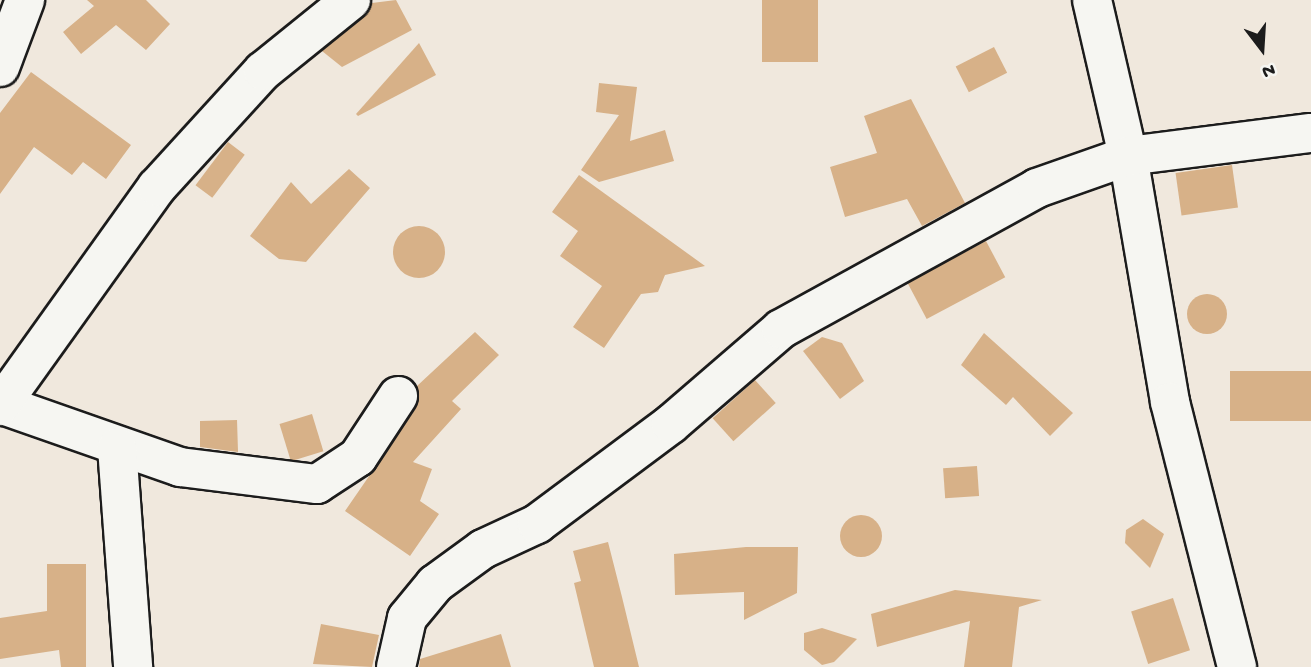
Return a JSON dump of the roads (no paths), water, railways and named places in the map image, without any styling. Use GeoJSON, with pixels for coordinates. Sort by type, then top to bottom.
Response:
{"type":"FeatureCollection","features":[{"type":"Feature","properties":{"kind":"street"},"geometry":{"type":"LineString","coordinates":[[0,67],[25,0]]}},
{"type":"Feature","properties":{"kind":"street"},"geometry":{"type":"LineString","coordinates":[[351,0],[263,71],[157,187],[74,296],[1,405],[180,467],[317,484],[358,457],[398,396]]}},
{"type":"Feature","properties":{"kind":"street"},"geometry":{"type":"LineString","coordinates":[[1092,0],[1128,156],[1170,402],[1237,667]]}},
{"type":"Feature","properties":{"kind":"street"},"geometry":{"type":"LineString","coordinates":[[396,667],[407,618],[435,584],[483,549],[537,524],[680,417],[781,329],[1037,188],[1128,156],[1311,133]]}},
{"type":"Feature","properties":{"kind":"street"},"geometry":{"type":"LineString","coordinates":[[117,447],[133,667]]}}]}
